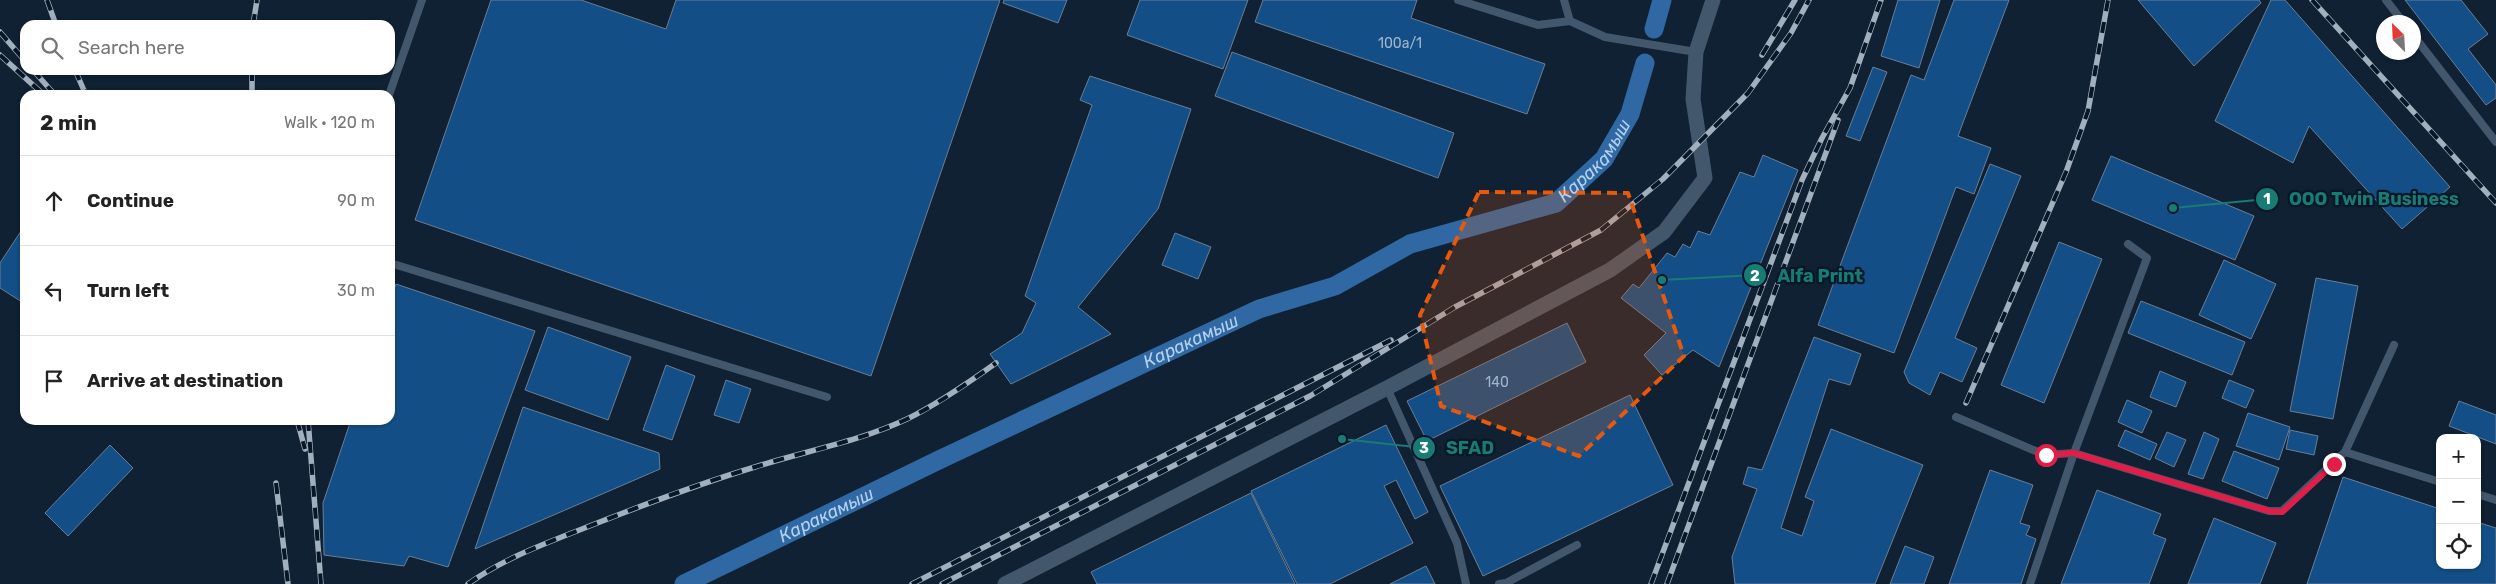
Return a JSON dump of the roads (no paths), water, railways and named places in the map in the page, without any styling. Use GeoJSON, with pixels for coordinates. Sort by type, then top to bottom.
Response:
{"type":"FeatureCollection","features":[{"type":"Feature","properties":{"kind":"street"},"geometry":{"type":"LineString","coordinates":[[1005,584],[1387,388],[1610,270],[1664,232],[1705,178],[1693,98],[1696,52],[1713,0]]}},
{"type":"Feature","properties":{"kind":"lane"},"geometry":{"type":"LineString","coordinates":[[391,90],[422,0]]}},
{"type":"Feature","properties":{"kind":"lane"},"geometry":{"type":"LineString","coordinates":[[1458,0],[1538,25],[1570,21],[1605,37],[1696,52]]}},
{"type":"Feature","properties":{"kind":"lane"},"geometry":{"type":"LineString","coordinates":[[1564,0],[1570,21]]}},
{"type":"Feature","properties":{"kind":"lane"},"geometry":{"type":"LineString","coordinates":[[2386,0],[2398,15]]}},
{"type":"Feature","properties":{"kind":"lane"},"geometry":{"type":"LineString","coordinates":[[2421,45],[2496,142]]}},
{"type":"Feature","properties":{"kind":"lane"},"geometry":{"type":"LineString","coordinates":[[2030,584],[2074,453],[2147,258],[2128,244]]}},
{"type":"Feature","properties":{"kind":"lane"},"geometry":{"type":"LineString","coordinates":[[395,265],[827,397]]}},
{"type":"Feature","properties":{"kind":"lane"},"geometry":{"type":"LineString","coordinates":[[1956,417],[2046,455],[2074,453],[2269,511],[2282,512],[2345,452],[2394,345]]}},
{"type":"Feature","properties":{"kind":"lane"},"geometry":{"type":"LineString","coordinates":[[1387,388],[1457,544],[1466,584],[1476,584]]}},
{"type":"Feature","properties":{"kind":"lane"},"geometry":{"type":"LineString","coordinates":[[2345,452],[2436,481]]}},
{"type":"Feature","properties":{"kind":"lane"},"geometry":{"type":"LineString","coordinates":[[2481,495],[2496,500]]}},
{"type":"Feature","properties":{"kind":"lane"},"geometry":{"type":"LineString","coordinates":[[1499,584],[1506,583],[1577,545]]}},
{"type":"Feature","properties":{"kind":"waterway","name":"Каракамыш"},"geometry":{"type":"LineString","coordinates":[[1654,29],[1662,0]]}},
{"type":"Feature","properties":{"kind":"waterway","name":"Каракамыш"},"geometry":{"type":"LineString","coordinates":[[684,584],[941,459],[1259,309],[1335,286],[1410,244],[1556,203],[1604,159],[1630,114],[1645,63]]}},
{"type":"Feature","properties":{"kind":"railway"},"geometry":{"type":"LineString","coordinates":[[47,0],[54,20]]}},
{"type":"Feature","properties":{"kind":"railway"},"geometry":{"type":"LineString","coordinates":[[254,20],[257,0]]}},
{"type":"Feature","properties":{"kind":"railway"},"geometry":{"type":"LineString","coordinates":[[1762,55],[1795,0]]}},
{"type":"Feature","properties":{"kind":"railway"},"geometry":{"type":"LineString","coordinates":[[942,584],[1310,396],[1455,307],[1601,230],[1663,179],[1748,93],[1791,33],[1809,0]]}},
{"type":"Feature","properties":{"kind":"railway"},"geometry":{"type":"LineString","coordinates":[[1651,584],[1802,180],[1822,138],[1850,88],[1881,0]]}},
{"type":"Feature","properties":{"kind":"railway"},"geometry":{"type":"LineString","coordinates":[[1966,403],[2066,172],[2088,111],[2108,0]]}},
{"type":"Feature","properties":{"kind":"railway"},"geometry":{"type":"LineString","coordinates":[[2312,0],[2496,203]]}},
{"type":"Feature","properties":{"kind":"railway"},"geometry":{"type":"LineString","coordinates":[[0,32],[20,55]]}},
{"type":"Feature","properties":{"kind":"railway"},"geometry":{"type":"LineString","coordinates":[[0,55],[20,73]]}},
{"type":"Feature","properties":{"kind":"railway"},"geometry":{"type":"LineString","coordinates":[[22,75],[38,90]]}},
{"type":"Feature","properties":{"kind":"railway"},"geometry":{"type":"LineString","coordinates":[[37,75],[51,90]]}},
{"type":"Feature","properties":{"kind":"railway"},"geometry":{"type":"LineString","coordinates":[[77,75],[84,90]]}},
{"type":"Feature","properties":{"kind":"railway"},"geometry":{"type":"LineString","coordinates":[[252,75],[252,90]]}},
{"type":"Feature","properties":{"kind":"railway"},"geometry":{"type":"LineString","coordinates":[[1667,584],[1838,120]]}},
{"type":"Feature","properties":{"kind":"railway"},"geometry":{"type":"LineString","coordinates":[[912,584],[1391,340]]}},
{"type":"Feature","properties":{"kind":"railway"},"geometry":{"type":"LineString","coordinates":[[468,584],[496,566],[526,552],[650,503],[774,461],[851,440],[888,427],[930,407],[996,363]]}},
{"type":"Feature","properties":{"kind":"railway"},"geometry":{"type":"LineString","coordinates":[[298,425],[305,449]]}},
{"type":"Feature","properties":{"kind":"railway"},"geometry":{"type":"LineString","coordinates":[[308,425],[321,584]]}},
{"type":"Feature","properties":{"kind":"railway"},"geometry":{"type":"LineString","coordinates":[[276,483],[288,584]]}},
{"type":"Feature","properties":{"kind":"place","name":"ООО Twin Business"},"geometry":{"type":"Point","coordinates":[2173,208]}},
{"type":"Feature","properties":{"kind":"place","name":"Alfa Print"},"geometry":{"type":"Point","coordinates":[1662,280]}},
{"type":"Feature","properties":{"kind":"place","name":"SFAD"},"geometry":{"type":"Point","coordinates":[1342,439]}}]}
